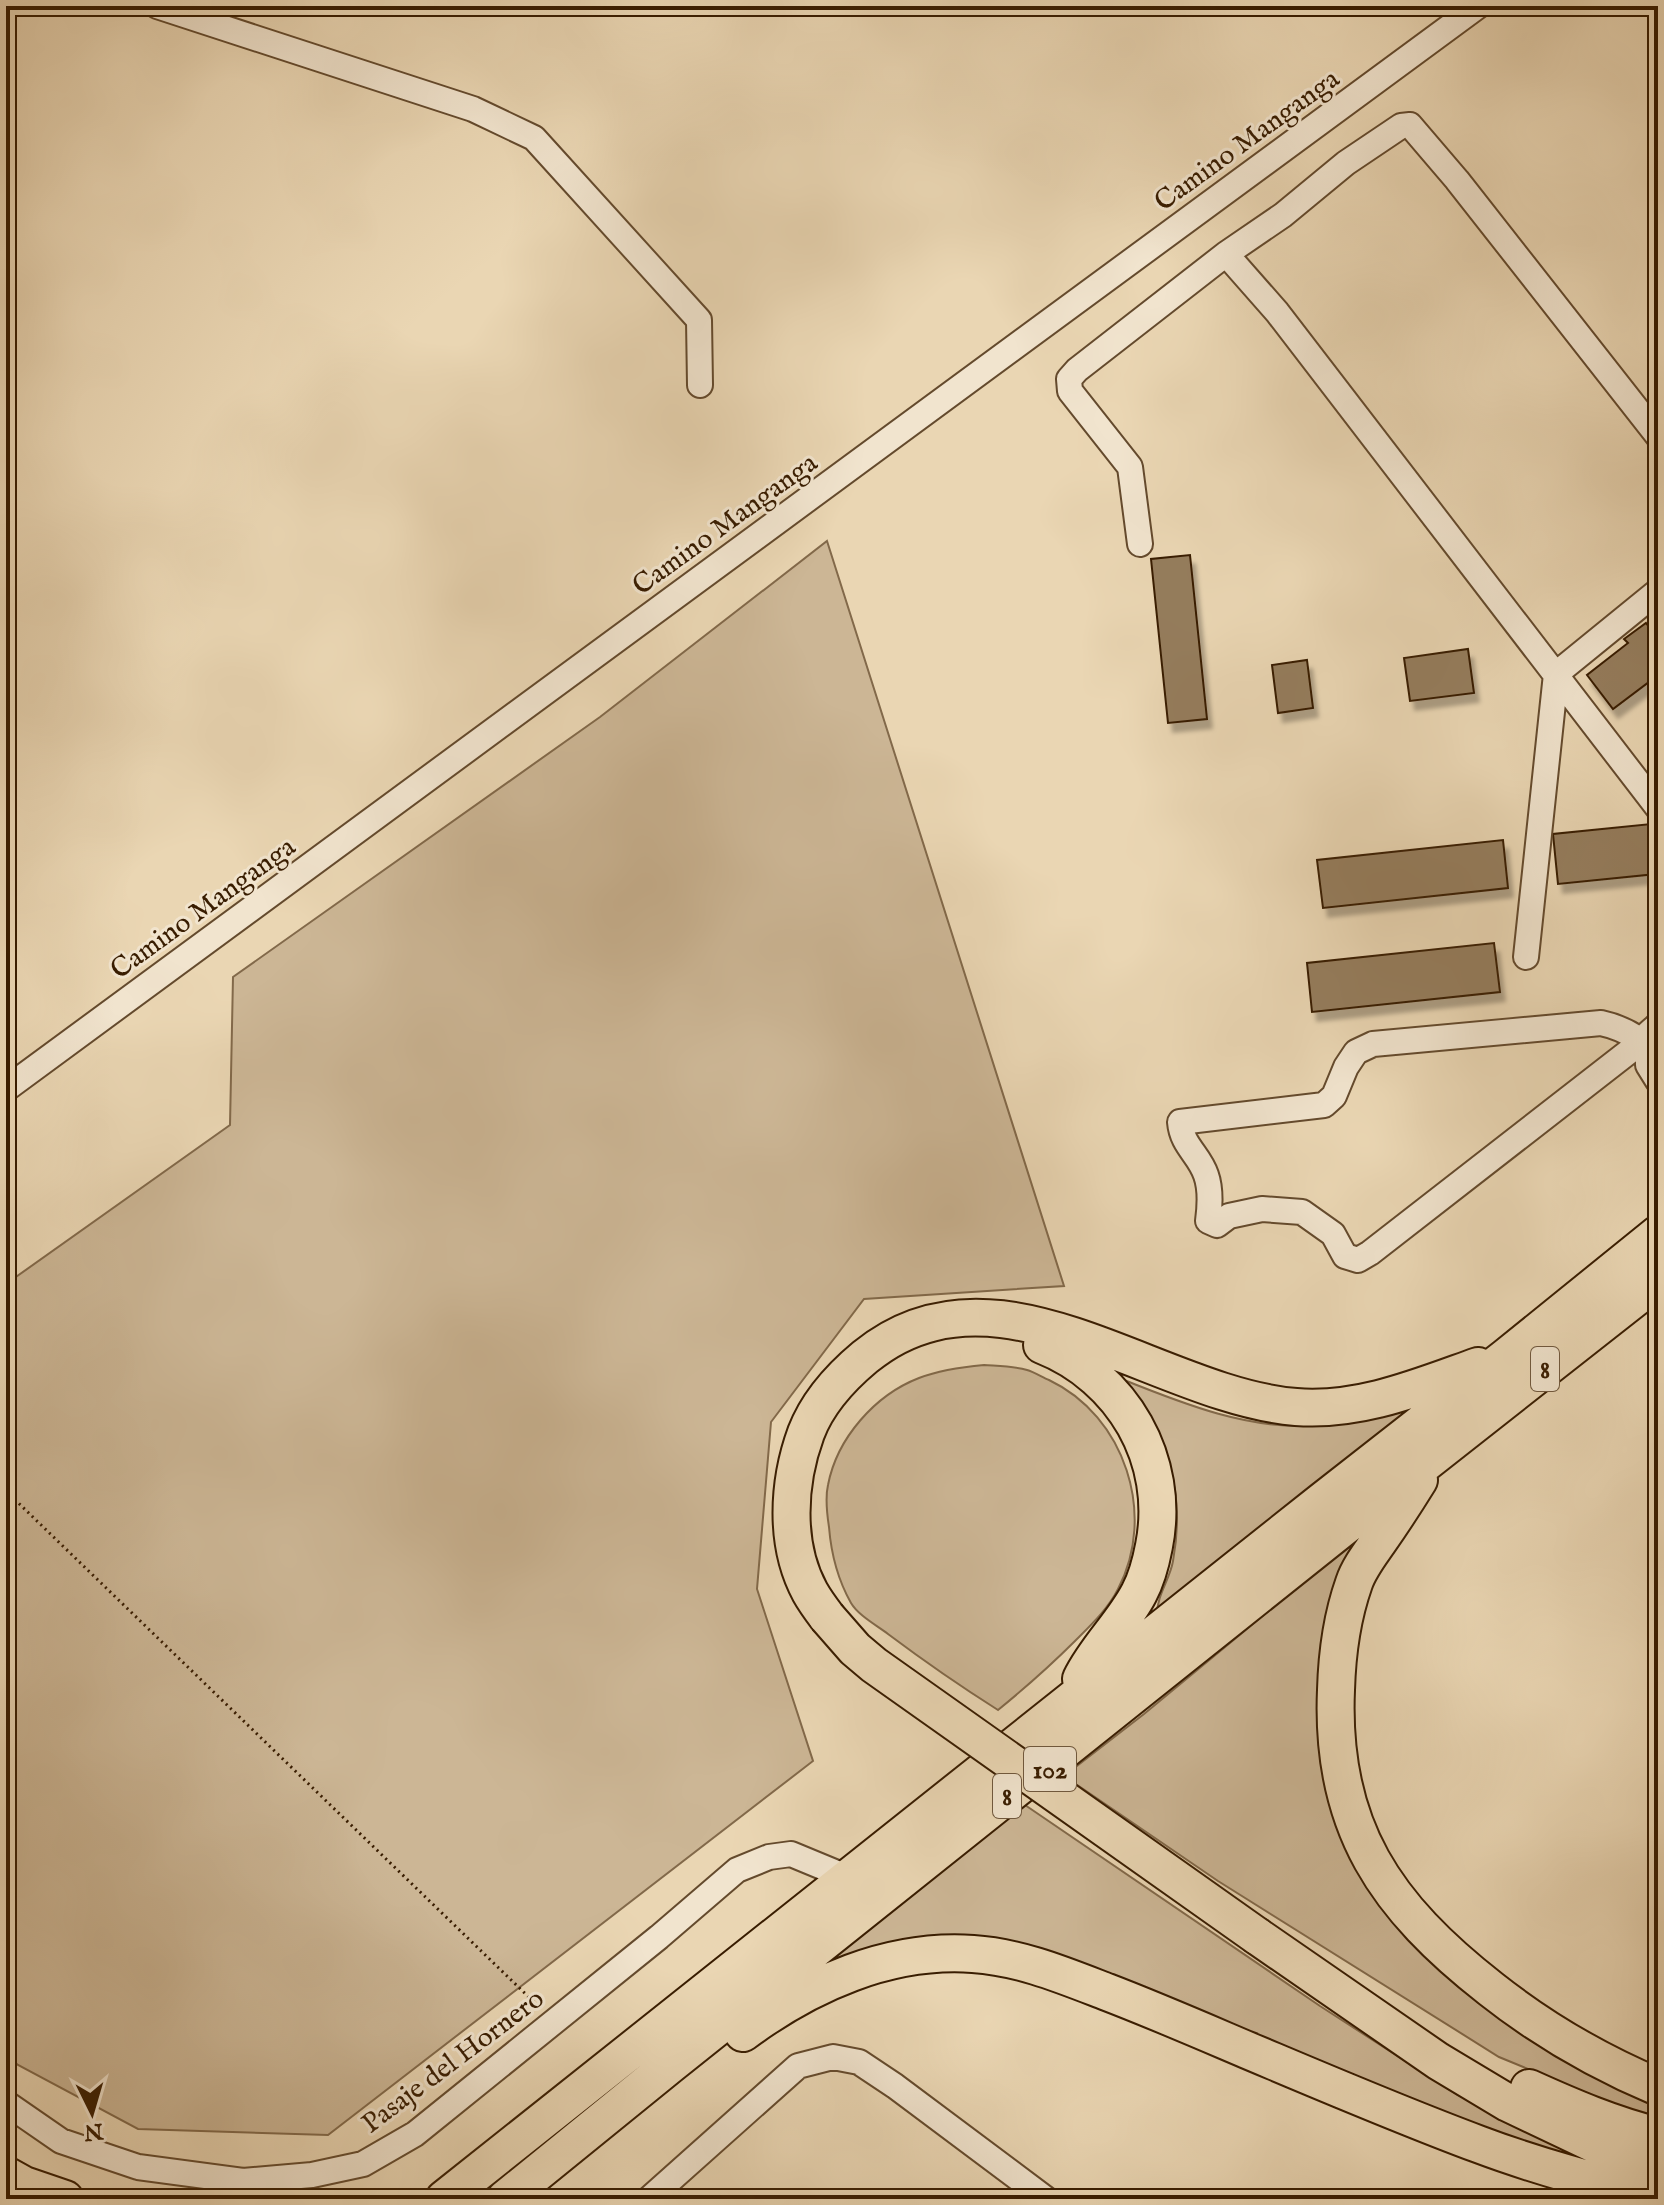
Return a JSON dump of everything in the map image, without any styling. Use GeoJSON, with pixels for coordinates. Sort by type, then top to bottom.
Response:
{"type":"FeatureCollection","features":[{"type":"Feature","properties":{"kind":"highway","name":"8"},"geometry":{"type":"LineString","coordinates":[[505,2199],[1333,1514],[1506,1357],[1658,1234]]}},
{"type":"Feature","properties":{"kind":"highway","name":"8"},"geometry":{"type":"LineString","coordinates":[[443,2195],[1070,1702],[1333,1514],[1433,1459],[1658,1280]]}},
{"type":"Feature","properties":{"kind":"highway"},"geometry":{"type":"LineString","coordinates":[[836,1612],[809,1591],[800,1565],[791,1529],[791,1493],[797,1457],[821,1406],[853,1366],[880,1345],[913,1330],[943,1320],[984,1317],[1021,1322],[1061,1331],[1233,1396],[1297,1407],[1361,1404],[1506,1357]]}},
{"type":"Feature","properties":{"kind":"highway"},"geometry":{"type":"LineString","coordinates":[[836,1612],[813,1531],[812,1495],[816,1461],[839,1405],[871,1368],[912,1345],[959,1333],[1007,1335],[1044,1345],[1084,1367],[1103,1383],[1127,1411],[1145,1444],[1154,1470],[1158,1501],[1157,1529],[1140,1591],[1087,1667],[1070,1702]]}},
{"type":"Feature","properties":{"kind":"highway"},"geometry":{"type":"LineString","coordinates":[[1433,1459],[1355,1579],[1343,1620],[1334,1718],[1338,1765],[1349,1808],[1365,1847],[1386,1885],[1417,1924],[1444,1951],[1553,2033],[1592,2057],[1658,2087]]}},
{"type":"Feature","properties":{"kind":"highway","name":"102"},"geometry":{"type":"LineString","coordinates":[[836,1612],[1438,2061],[1559,2129],[1609,2151],[1658,2166]]}},
{"type":"Feature","properties":{"kind":"highway","name":"102"},"geometry":{"type":"LineString","coordinates":[[1261,1929],[1493,2072],[1570,2107],[1658,2136]]}},
{"type":"Feature","properties":{"kind":"highway"},"geometry":{"type":"LineString","coordinates":[[670,2065],[707,2060],[764,2017],[857,1969],[891,1960],[931,1955],[972,1954],[1017,1960],[1153,2010],[1479,2145],[1658,2198]]}},
{"type":"Feature","properties":{"kind":"highway"},"geometry":{"type":"LineString","coordinates":[[6,2175],[24,2185],[65,2199]]}},
{"type":"Feature","properties":{"kind":"street"},"geometry":{"type":"LineString","coordinates":[[157,6],[473,109],[534,138],[699,320],[700,385]]}},
{"type":"Feature","properties":{"kind":"street","name":"Camino Manganga"},"geometry":{"type":"LineString","coordinates":[[6,1089],[1478,6]]}},
{"type":"Feature","properties":{"kind":"street"},"geometry":{"type":"LineString","coordinates":[[1140,544],[1130,467],[1070,391],[1069,379],[1226,254],[1283,215],[1346,163],[1401,126],[1410,125],[1457,180],[1658,436]]}},
{"type":"Feature","properties":{"kind":"street"},"geometry":{"type":"LineString","coordinates":[[1226,254],[1277,312],[1658,808]]}},
{"type":"Feature","properties":{"kind":"street"},"geometry":{"type":"LineString","coordinates":[[1526,957],[1556,674],[1658,591]]}},
{"type":"Feature","properties":{"kind":"street"},"geometry":{"type":"LineString","coordinates":[[1601,1023],[1616,1026],[1651,1042],[1631,1050],[1358,1260],[1345,1256],[1333,1234],[1302,1212],[1262,1209],[1229,1216],[1217,1225],[1208,1221],[1210,1203],[1206,1175],[1181,1135],[1180,1122],[1324,1105],[1334,1096],[1356,1052],[1373,1044],[1601,1023]]}},
{"type":"Feature","properties":{"kind":"street"},"geometry":{"type":"LineString","coordinates":[[1651,1042],[1648,1065],[1658,1081]]}},
{"type":"Feature","properties":{"kind":"street","name":"Pasaje del Hornero"},"geometry":{"type":"LineString","coordinates":[[6,2103],[61,2141],[138,2167],[243,2181],[312,2175],[363,2164],[415,2134],[737,1870],[769,1857],[791,1854],[849,1878]]}},
{"type":"Feature","properties":{"kind":"street"},"geometry":{"type":"LineString","coordinates":[[649,2199],[798,2066],[833,2057],[859,2062],[1046,2199]]}},
{"type":"Feature","properties":{"kind":"path"},"geometry":{"type":"LineString","coordinates":[[6,1491],[554,2022]]}},
{"type":"Feature","properties":{"kind":"shaded area"},"geometry":{"type":"Polygon","coordinates":[[[827,541],[1064,1286],[864,1299],[771,1422],[757,1589],[813,1761],[328,2135],[138,2129],[18,2065],[6,2055],[6,1284],[230,1125],[233,977],[600,717],[827,541]]]}},
{"type":"Feature","properties":{"kind":"shaded area"},"geometry":{"type":"Polygon","coordinates":[[[984,1365],[1030,1371],[1075,1396],[1097,1417],[1115,1442],[1127,1470],[1133,1500],[1134,1530],[1129,1560],[1114,1596],[1066,1650],[998,1710],[929,1664],[854,1607],[836,1566],[827,1506],[828,1485],[840,1451],[860,1420],[873,1407],[887,1395],[919,1378],[951,1369],[984,1365]]]}},
{"type":"Feature","properties":{"kind":"shaded area"},"geometry":{"type":"Polygon","coordinates":[[[1119,1378],[1217,1414],[1269,1424],[1331,1424],[1404,1406],[1404,1414],[1157,1614],[1173,1561],[1177,1533],[1174,1485],[1160,1442],[1119,1378]]]}},
{"type":"Feature","properties":{"kind":"shaded area"},"geometry":{"type":"Polygon","coordinates":[[[1387,1513],[1327,1693],[1381,1893],[1658,2097],[1658,2123],[1499,2057],[1218,1881],[1064,1776],[1144,1714],[1387,1513]]]}},
{"type":"Feature","properties":{"kind":"shaded area"},"geometry":{"type":"Polygon","coordinates":[[[1025,1805],[1320,2006],[1458,2095],[1556,2140],[1629,2183],[1007,1953],[789,1981],[1025,1805]]]}},
{"type":"Feature","properties":{"kind":"building"},"geometry":{"type":"Polygon","coordinates":[[[1190,555],[1207,719],[1168,723],[1151,559],[1190,555]]]}},
{"type":"Feature","properties":{"kind":"building"},"geometry":{"type":"Polygon","coordinates":[[[1646,623],[1658,639],[1658,694],[1649,682],[1613,709],[1587,675],[1628,643],[1624,639],[1646,623]]]}},
{"type":"Feature","properties":{"kind":"building"},"geometry":{"type":"Polygon","coordinates":[[[1468,649],[1474,693],[1410,701],[1404,658],[1468,649]]]}},
{"type":"Feature","properties":{"kind":"building"},"geometry":{"type":"Polygon","coordinates":[[[1307,660],[1313,708],[1278,713],[1272,665],[1307,660]]]}},
{"type":"Feature","properties":{"kind":"building"},"geometry":{"type":"Polygon","coordinates":[[[1651,824],[1656,874],[1558,884],[1553,834],[1651,824]]]}},
{"type":"Feature","properties":{"kind":"building"},"geometry":{"type":"Polygon","coordinates":[[[1503,840],[1508,888],[1323,908],[1317,860],[1503,840]]]}},
{"type":"Feature","properties":{"kind":"building"},"geometry":{"type":"Polygon","coordinates":[[[1494,943],[1500,992],[1312,1012],[1307,963],[1494,943]]]}}]}
